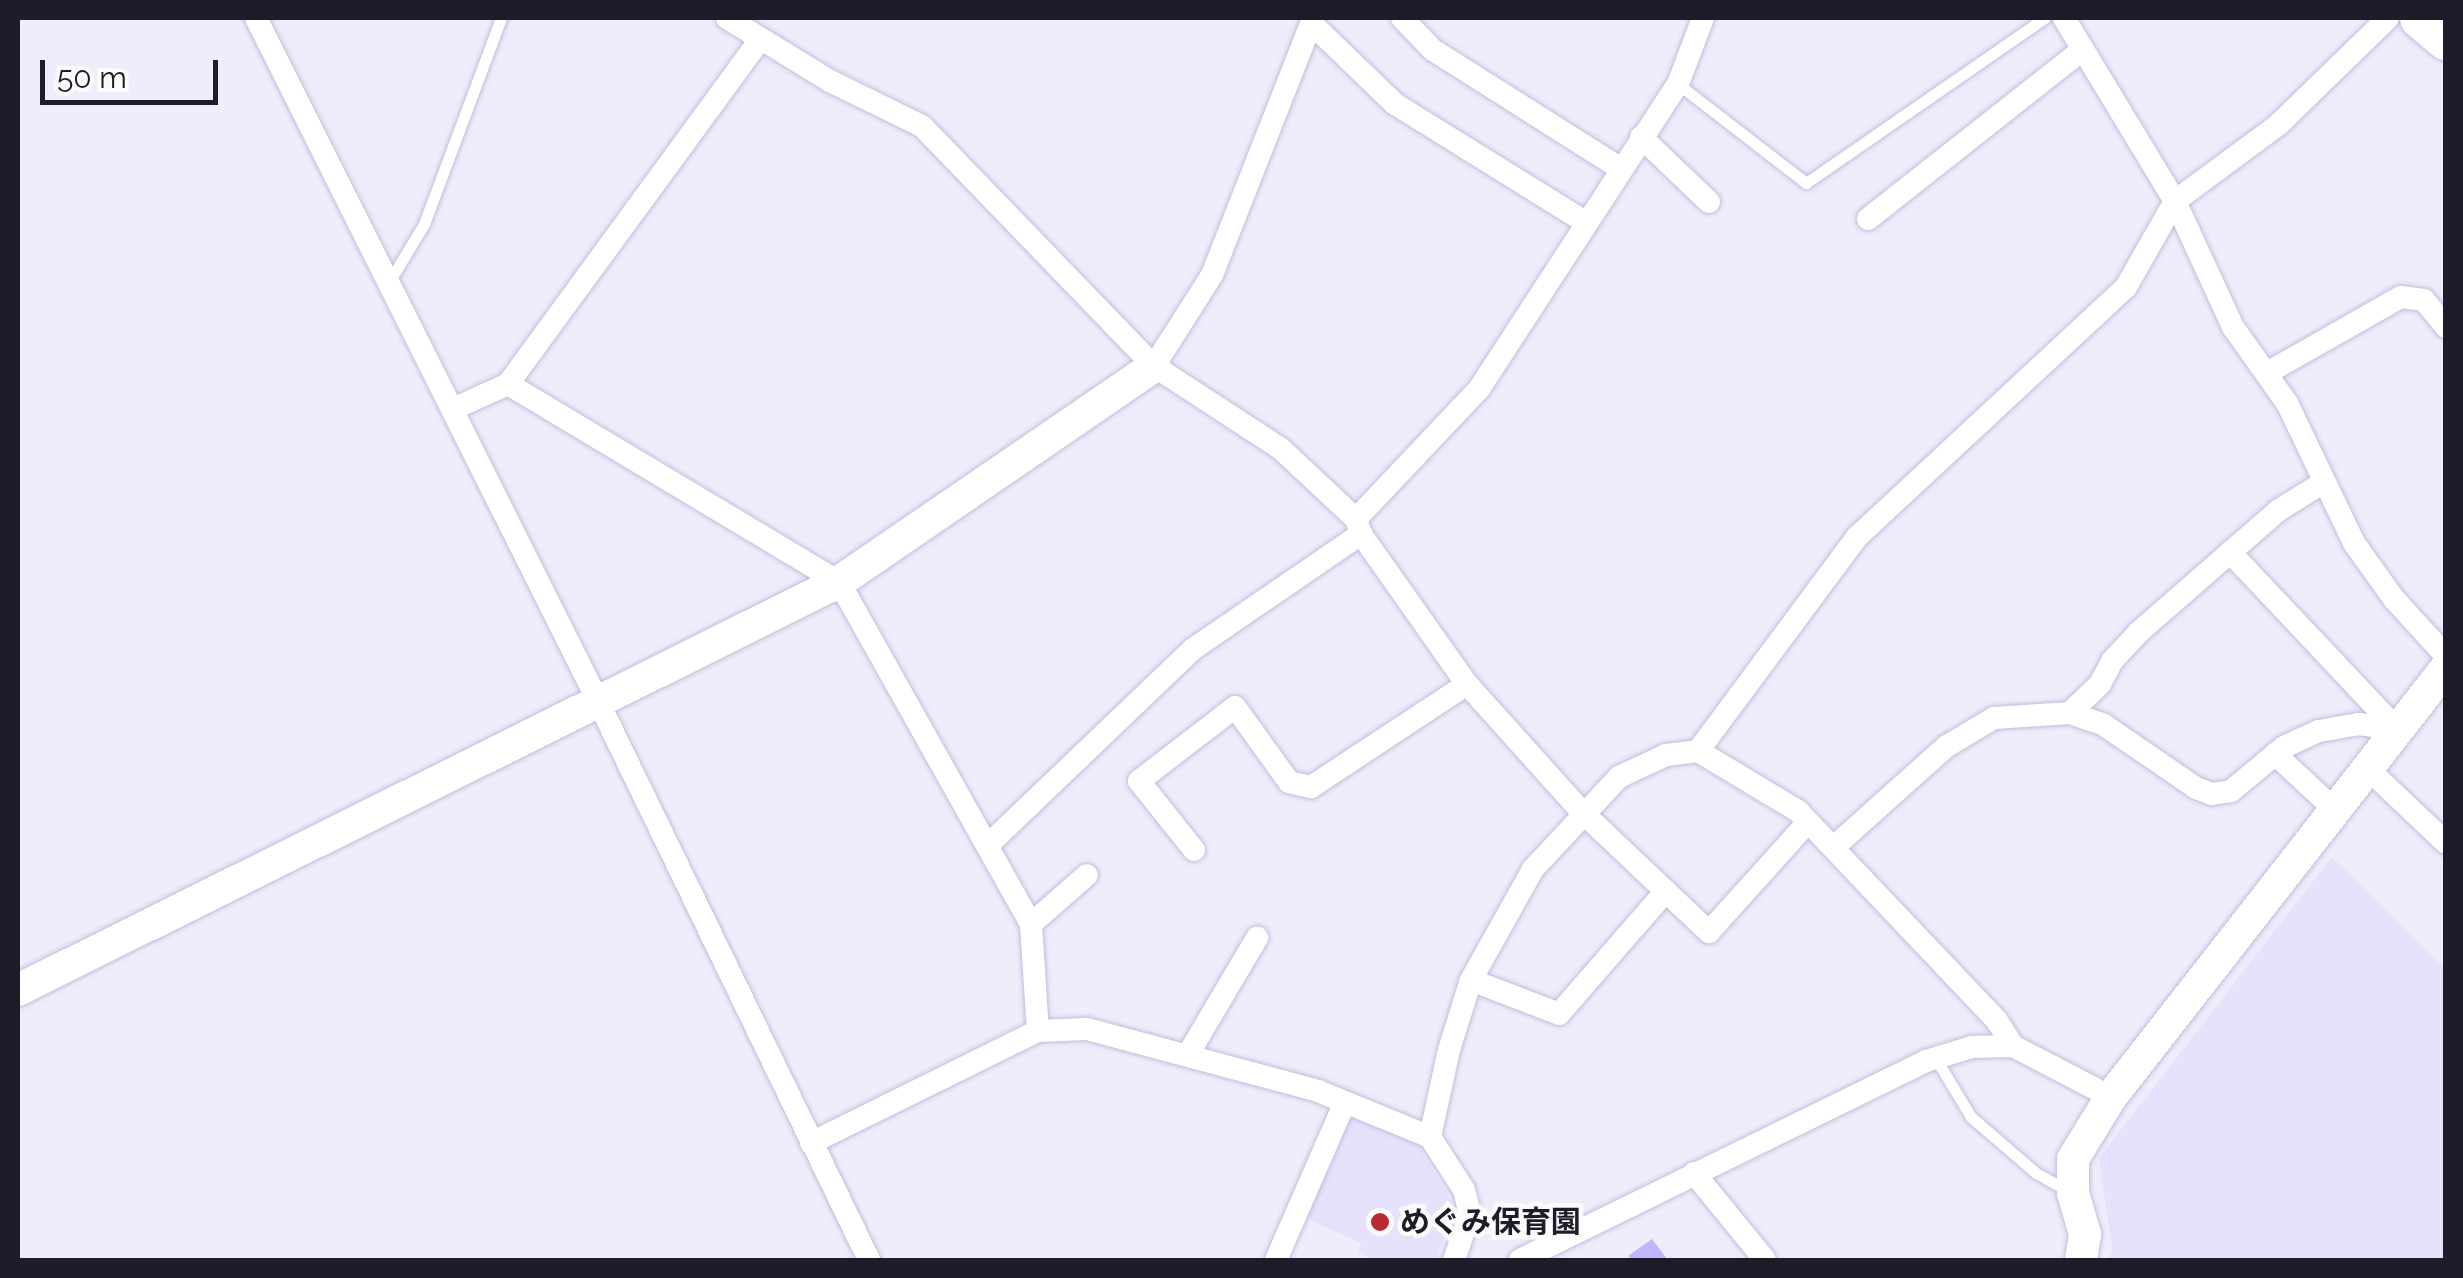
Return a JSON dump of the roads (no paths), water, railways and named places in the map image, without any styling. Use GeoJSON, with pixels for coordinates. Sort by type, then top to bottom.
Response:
{"type":"FeatureCollection","features":[{"type":"Feature","properties":{"kind":"highway"},"geometry":{"type":"LineString","coordinates":[[2421,18],[2446,39]]}},
{"type":"Feature","properties":{"kind":"street"},"geometry":{"type":"LineString","coordinates":[[256,18],[596,698],[869,1260]]}},
{"type":"Feature","properties":{"kind":"street"},"geometry":{"type":"LineString","coordinates":[[726,18],[922,126],[1154,366],[1280,448],[1358,527],[1467,684],[1582,812],[1710,932],[1808,822]]}},
{"type":"Feature","properties":{"kind":"street"},"geometry":{"type":"LineString","coordinates":[[1402,18],[1434,50],[1620,168]]}},
{"type":"Feature","properties":{"kind":"street"},"geometry":{"type":"LineString","coordinates":[[989,844],[1193,649],[1358,527],[1480,389],[1678,84],[1703,18]]}},
{"type":"Feature","properties":{"kind":"street"},"geometry":{"type":"LineString","coordinates":[[2064,18],[2175,201],[2233,327],[2287,403],[2354,543],[2394,599],[2446,656]]}},
{"type":"Feature","properties":{"kind":"street"},"geometry":{"type":"LineString","coordinates":[[1698,751],[1857,538],[2126,287],[2175,201],[2278,126],[2388,18]]}},
{"type":"Feature","properties":{"kind":"street"},"geometry":{"type":"LineString","coordinates":[[18,990],[596,698],[839,582],[1154,366],[1212,275],[1312,20],[1394,104],[1585,222]]}},
{"type":"Feature","properties":{"kind":"street"},"geometry":{"type":"LineString","coordinates":[[453,409],[508,384],[760,40]]}},
{"type":"Feature","properties":{"kind":"street"},"geometry":{"type":"LineString","coordinates":[[1868,219],[2082,50]]}},
{"type":"Feature","properties":{"kind":"street"},"geometry":{"type":"LineString","coordinates":[[1641,137],[1709,202]]}},
{"type":"Feature","properties":{"kind":"street"},"geometry":{"type":"LineString","coordinates":[[2267,373],[2401,298],[2424,300],[2446,327]]}},
{"type":"Feature","properties":{"kind":"street"},"geometry":{"type":"LineString","coordinates":[[508,384],[839,582],[1032,924],[1038,1031]]}},
{"type":"Feature","properties":{"kind":"street"},"geometry":{"type":"LineString","coordinates":[[2070,713],[2100,684],[2112,661],[2139,632],[2279,510],[2324,482]]}},
{"type":"Feature","properties":{"kind":"street"},"geometry":{"type":"LineString","coordinates":[[2230,552],[2398,730]]}},
{"type":"Feature","properties":{"kind":"street"},"geometry":{"type":"LineString","coordinates":[[2081,1260],[2085,1234],[2073,1193],[2073,1159],[2111,1097],[2446,668]]}},
{"type":"Feature","properties":{"kind":"street"},"geometry":{"type":"LineString","coordinates":[[1194,850],[1139,781],[1236,706],[1290,782],[1311,787],[1467,684]]}},
{"type":"Feature","properties":{"kind":"street"},"geometry":{"type":"LineString","coordinates":[[1835,846],[1968,730],[1994,718],[2070,713],[2104,725],[2196,788],[2212,794],[2230,791],[2275,754],[2320,731],[2358,724],[2398,730]]}},
{"type":"Feature","properties":{"kind":"street"},"geometry":{"type":"LineString","coordinates":[[1430,1137],[1449,1050],[1472,980],[1533,868],[1582,812],[1619,778],[1666,755],[1698,751],[1770,790],[1835,846],[1892,914],[1997,1022],[2013,1046]]}},
{"type":"Feature","properties":{"kind":"street"},"geometry":{"type":"LineString","coordinates":[[2275,754],[2335,810]]}},
{"type":"Feature","properties":{"kind":"street"},"geometry":{"type":"LineString","coordinates":[[2368,768],[2446,844]]}},
{"type":"Feature","properties":{"kind":"street"},"geometry":{"type":"LineString","coordinates":[[1032,924],[1087,875]]}},
{"type":"Feature","properties":{"kind":"street"},"geometry":{"type":"LineString","coordinates":[[1472,980],[1560,1014],[1666,891]]}},
{"type":"Feature","properties":{"kind":"street"},"geometry":{"type":"LineString","coordinates":[[1189,1053],[1257,938]]}},
{"type":"Feature","properties":{"kind":"street"},"geometry":{"type":"LineString","coordinates":[[810,1142],[1038,1031],[1087,1029],[1189,1053],[1346,1102],[1430,1137],[1464,1190],[1470,1214],[1454,1260]]}},
{"type":"Feature","properties":{"kind":"street"},"geometry":{"type":"LineString","coordinates":[[1520,1260],[1936,1058],[1972,1046],[2013,1046],[2111,1097]]}},
{"type":"Feature","properties":{"kind":"street"},"geometry":{"type":"LineString","coordinates":[[1276,1260],[1346,1102]]}},
{"type":"Feature","properties":{"kind":"street"},"geometry":{"type":"LineString","coordinates":[[1694,1173],[1765,1260]]}},
{"type":"Feature","properties":{"kind":"lane"},"geometry":{"type":"LineString","coordinates":[[389,282],[424,224],[501,18]]}},
{"type":"Feature","properties":{"kind":"lane"},"geometry":{"type":"LineString","coordinates":[[1678,84],[1806,183],[2044,18]]}},
{"type":"Feature","properties":{"kind":"lane"},"geometry":{"type":"LineString","coordinates":[[1936,1058],[1971,1116],[2036,1172],[2073,1193]]}},
{"type":"Feature","properties":{"kind":"place","name":"めぐみ保育園"},"geometry":{"type":"Point","coordinates":[1380,1222]}}]}
